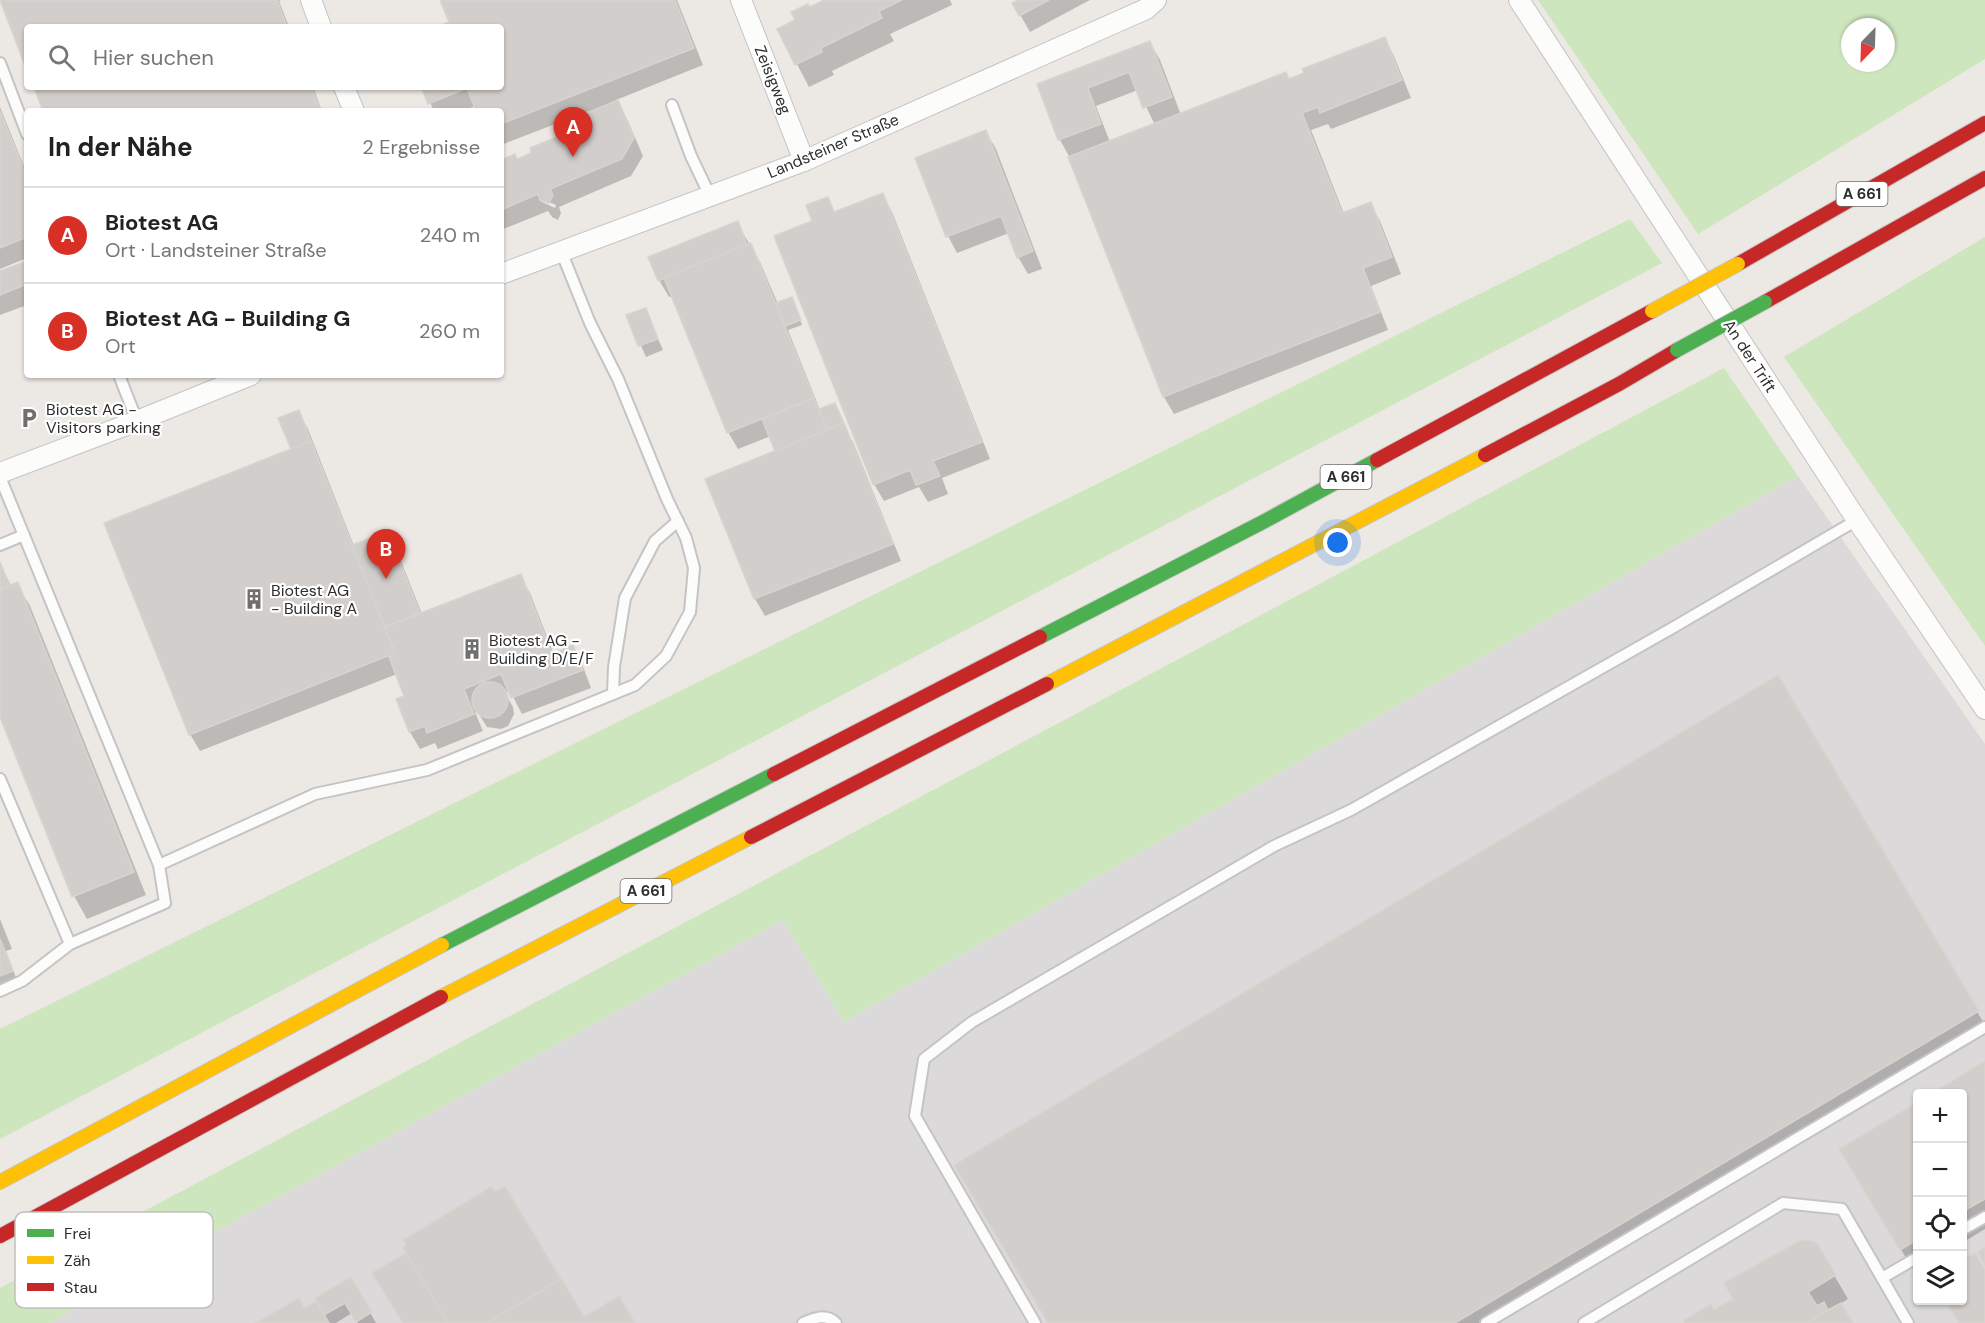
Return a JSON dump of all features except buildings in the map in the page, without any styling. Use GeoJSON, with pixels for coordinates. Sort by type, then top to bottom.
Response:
{"type":"FeatureCollection","features":[{"type":"Feature","properties":{"kind":"highway","name":"A 661"},"geometry":{"type":"LineString","coordinates":[[0,1182],[416,959],[1263,522],[1738,264],[1985,123]]}},
{"type":"Feature","properties":{"kind":"highway","name":"A 661"},"geometry":{"type":"LineString","coordinates":[[44,1212],[447,994],[1298,554],[1619,384],[1985,178]]}},
{"type":"Feature","properties":{"kind":"highway","name":"A 661"},"geometry":{"type":"LineString","coordinates":[[0,1236],[15,1228]]}},
{"type":"Feature","properties":{"kind":"street"},"geometry":{"type":"LineString","coordinates":[[311,0],[320,24]]}},
{"type":"Feature","properties":{"kind":"street","name":"Zeisigweg"},"geometry":{"type":"LineString","coordinates":[[741,0],[804,160]]}},
{"type":"Feature","properties":{"kind":"street","name":"Landsteiner Straße"},"geometry":{"type":"LineString","coordinates":[[504,273],[804,160],[1146,9],[1156,0]]}},
{"type":"Feature","properties":{"kind":"street","name":"An der Trift"},"geometry":{"type":"LineString","coordinates":[[1519,0],[1857,520],[1985,709]]}},
{"type":"Feature","properties":{"kind":"street"},"geometry":{"type":"LineString","coordinates":[[345,90],[353,108]]}},
{"type":"Feature","properties":{"kind":"street"},"geometry":{"type":"LineString","coordinates":[[0,475],[244,378]]}},
{"type":"Feature","properties":{"kind":"lane"},"geometry":{"type":"LineString","coordinates":[[0,63],[24,126]]}},
{"type":"Feature","properties":{"kind":"lane"},"geometry":{"type":"LineString","coordinates":[[672,105],[690,156],[710,196]]}},
{"type":"Feature","properties":{"kind":"lane"},"geometry":{"type":"LineString","coordinates":[[159,865],[315,794],[427,770],[635,685],[666,656],[690,612],[694,568],[686,538],[618,379],[590,323],[561,251]]}},
{"type":"Feature","properties":{"kind":"lane"},"geometry":{"type":"LineString","coordinates":[[121,378],[137,422]]}},
{"type":"Feature","properties":{"kind":"lane"},"geometry":{"type":"LineString","coordinates":[[0,475],[159,865],[165,903],[70,944],[22,981],[0,991]]}},
{"type":"Feature","properties":{"kind":"lane"},"geometry":{"type":"LineString","coordinates":[[1035,1323],[915,1116],[924,1059],[972,1022],[1274,846],[1361,804],[1674,627],[1857,520]]}},
{"type":"Feature","properties":{"kind":"lane"},"geometry":{"type":"LineString","coordinates":[[613,694],[614,668],[625,598],[656,541],[678,521]]}},
{"type":"Feature","properties":{"kind":"lane"},"geometry":{"type":"LineString","coordinates":[[0,545],[24,535]]}},
{"type":"Feature","properties":{"kind":"lane"},"geometry":{"type":"LineString","coordinates":[[0,779],[70,944]]}},
{"type":"Feature","properties":{"kind":"lane"},"geometry":{"type":"LineString","coordinates":[[1486,1323],[1985,1027]]}},
{"type":"Feature","properties":{"kind":"lane"},"geometry":{"type":"LineString","coordinates":[[1584,1323],[1784,1203],[1842,1209],[1908,1323]]}},
{"type":"Feature","properties":{"kind":"lane"},"geometry":{"type":"LineString","coordinates":[[1967,1227],[1985,1217]]}},
{"type":"Feature","properties":{"kind":"lane"},"geometry":{"type":"LineString","coordinates":[[1882,1278],[1913,1259]]}},
{"type":"Feature","properties":{"kind":"lane"},"geometry":{"type":"LineString","coordinates":[[802,1323],[820,1316],[832,1319],[836,1323]]}},
{"type":"Feature","properties":{"kind":"shaded area"},"geometry":{"type":"Polygon","coordinates":[[[1798,476],[1985,744],[1985,1323],[49,1323],[76,1308],[213,1308],[213,1233],[783,920],[844,1022],[1798,476]]]}},
{"type":"Feature","properties":{"kind":"green space"},"geometry":{"type":"Polygon","coordinates":[[[1538,0],[1985,0],[1985,59],[1698,234],[1538,0]]]}},
{"type":"Feature","properties":{"kind":"green space"},"geometry":{"type":"Polygon","coordinates":[[[1630,219],[1662,263],[0,1139],[0,1029],[1630,219]]]}},
{"type":"Feature","properties":{"kind":"green space"},"geometry":{"type":"Polygon","coordinates":[[[1985,237],[1985,646],[1784,357],[1985,237]]]}},
{"type":"Feature","properties":{"kind":"green space"},"geometry":{"type":"Polygon","coordinates":[[[1724,368],[1798,476],[844,1022],[783,920],[213,1233],[213,1212],[142,1212],[1724,368]]]}},
{"type":"Feature","properties":{"kind":"green space"},"geometry":{"type":"Polygon","coordinates":[[[15,1280],[15,1308],[76,1308],[49,1323],[0,1323],[0,1288],[15,1280]]]}},
{"type":"Feature","properties":{"kind":"traffic: fast"},"geometry":{"type":"LineString","coordinates":[[1677,350],[1765,302]]}},
{"type":"Feature","properties":{"kind":"traffic: fast"},"geometry":{"type":"LineString","coordinates":[[1040,637],[1263,522],[1377,460]]}},
{"type":"Feature","properties":{"kind":"traffic: fast"},"geometry":{"type":"LineString","coordinates":[[442,945],[774,774]]}},
{"type":"Feature","properties":{"kind":"traffic: slow"},"geometry":{"type":"LineString","coordinates":[[1652,311],[1738,264]]}},
{"type":"Feature","properties":{"kind":"traffic: slow"},"geometry":{"type":"LineString","coordinates":[[1047,684],[1485,455]]}},
{"type":"Feature","properties":{"kind":"traffic: slow"},"geometry":{"type":"LineString","coordinates":[[441,997],[751,837]]}},
{"type":"Feature","properties":{"kind":"traffic: slow"},"geometry":{"type":"LineString","coordinates":[[0,1182],[442,945]]}},
{"type":"Feature","properties":{"kind":"traffic: jam"},"geometry":{"type":"LineString","coordinates":[[1738,264],[1985,123]]}},
{"type":"Feature","properties":{"kind":"traffic: jam"},"geometry":{"type":"LineString","coordinates":[[1765,302],[1985,178]]}},
{"type":"Feature","properties":{"kind":"traffic: jam"},"geometry":{"type":"LineString","coordinates":[[1377,460],[1652,311]]}},
{"type":"Feature","properties":{"kind":"traffic: jam"},"geometry":{"type":"LineString","coordinates":[[1485,455],[1619,384],[1677,350]]}},
{"type":"Feature","properties":{"kind":"traffic: jam"},"geometry":{"type":"LineString","coordinates":[[774,774],[1040,637]]}},
{"type":"Feature","properties":{"kind":"traffic: jam"},"geometry":{"type":"LineString","coordinates":[[751,837],[1047,684]]}},
{"type":"Feature","properties":{"kind":"traffic: jam"},"geometry":{"type":"LineString","coordinates":[[44,1212],[441,997]]}},
{"type":"Feature","properties":{"kind":"traffic: jam"},"geometry":{"type":"LineString","coordinates":[[0,1236],[15,1228]]}},
{"type":"Feature","properties":{"kind":"place","name":"Biotest AG"},"geometry":{"type":"Point","coordinates":[573,157]}},
{"type":"Feature","properties":{"kind":"place","name":"Biotest AG - Visitors parking"},"geometry":{"type":"Point","coordinates":[29,418]}},
{"type":"Feature","properties":{"kind":"place","name":"Biotest AG - Building G"},"geometry":{"type":"Point","coordinates":[386,579]}},
{"type":"Feature","properties":{"kind":"place","name":"Biotest AG - Building A"},"geometry":{"type":"Point","coordinates":[254,599]}},
{"type":"Feature","properties":{"kind":"place","name":"Biotest AG - Building D/E/F"},"geometry":{"type":"Point","coordinates":[472,649]}}]}
